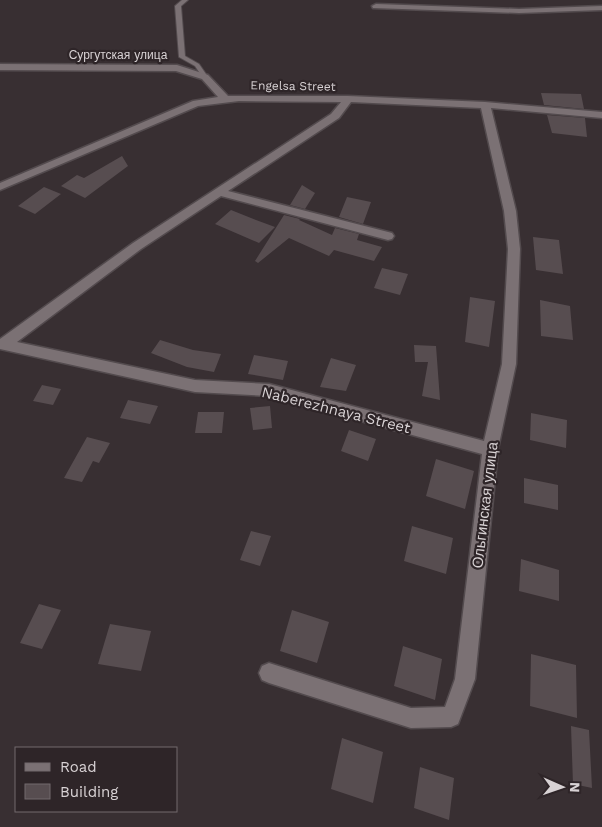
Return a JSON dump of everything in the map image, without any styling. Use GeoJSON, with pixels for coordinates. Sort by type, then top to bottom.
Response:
{"type":"FeatureCollection","features":[{"type":"Feature","properties":{"kind":"street"},"geometry":{"type":"LineString","coordinates":[[376,6],[519,11],[558,8],[602,8]]}},
{"type":"Feature","properties":{"kind":"street","name":"Сургутская улица"},"geometry":{"type":"LineString","coordinates":[[0,67],[177,68],[205,77]]}},
{"type":"Feature","properties":{"kind":"street"},"geometry":{"type":"LineString","coordinates":[[205,77],[225,100]]}},
{"type":"Feature","properties":{"kind":"street","name":"Engelsa Street"},"geometry":{"type":"LineString","coordinates":[[0,187],[196,103],[225,100],[348,99],[485,105],[602,114]]}},
{"type":"Feature","properties":{"kind":"street","name":"Naberezhnaya Street"},"geometry":{"type":"LineString","coordinates":[[2,344],[136,246],[335,116],[348,99]]}},
{"type":"Feature","properties":{"kind":"street","name":"Ольгинская улица"},"geometry":{"type":"LineString","coordinates":[[268,673],[411,718],[451,717],[465,679],[490,449],[509,364],[514,249],[510,212],[485,105]]}},
{"type":"Feature","properties":{"kind":"street"},"geometry":{"type":"LineString","coordinates":[[218,192],[388,236]]}},
{"type":"Feature","properties":{"kind":"street","name":"Naberezhnaya Street"},"geometry":{"type":"LineString","coordinates":[[2,344],[195,386],[269,390],[490,449]]}},
{"type":"Feature","properties":{"kind":"lane"},"geometry":{"type":"LineString","coordinates":[[185,0],[178,6],[182,57],[197,64],[205,77]]}},
{"type":"Feature","properties":{"kind":"building"},"geometry":{"type":"Polygon","coordinates":[[[541,93],[581,94],[584,109],[544,105],[541,93]]]}},
{"type":"Feature","properties":{"kind":"building"},"geometry":{"type":"Polygon","coordinates":[[[547,115],[585,118],[587,137],[552,133],[547,115]]]}},
{"type":"Feature","properties":{"kind":"building"},"geometry":{"type":"Polygon","coordinates":[[[122,156],[128,166],[85,198],[61,186],[77,175],[84,178],[122,156]]]}},
{"type":"Feature","properties":{"kind":"building"},"geometry":{"type":"Polygon","coordinates":[[[302,185],[315,193],[305,209],[290,205],[302,185]]]}},
{"type":"Feature","properties":{"kind":"building"},"geometry":{"type":"Polygon","coordinates":[[[44,187],[61,194],[35,214],[18,206],[44,187]]]}},
{"type":"Feature","properties":{"kind":"building"},"geometry":{"type":"Polygon","coordinates":[[[347,197],[371,202],[363,224],[339,217],[347,197]]]}},
{"type":"Feature","properties":{"kind":"building"},"geometry":{"type":"Polygon","coordinates":[[[231,210],[275,227],[259,243],[215,224],[231,210]]]}},
{"type":"Feature","properties":{"kind":"building"},"geometry":{"type":"Polygon","coordinates":[[[284,215],[300,219],[332,235],[335,228],[359,234],[357,240],[382,247],[374,261],[334,250],[329,256],[289,238],[258,263],[255,261],[284,215]]]}},
{"type":"Feature","properties":{"kind":"building"},"geometry":{"type":"Polygon","coordinates":[[[533,237],[559,240],[563,274],[536,270],[533,237]]]}},
{"type":"Feature","properties":{"kind":"building"},"geometry":{"type":"Polygon","coordinates":[[[382,268],[408,274],[400,295],[374,288],[382,268]]]}},
{"type":"Feature","properties":{"kind":"building"},"geometry":{"type":"Polygon","coordinates":[[[470,297],[495,301],[489,347],[465,342],[470,297]]]}},
{"type":"Feature","properties":{"kind":"building"},"geometry":{"type":"Polygon","coordinates":[[[540,300],[570,306],[573,340],[541,336],[540,300]]]}},
{"type":"Feature","properties":{"kind":"building"},"geometry":{"type":"Polygon","coordinates":[[[160,340],[193,350],[221,354],[214,372],[187,367],[151,353],[160,340]]]}},
{"type":"Feature","properties":{"kind":"building"},"geometry":{"type":"Polygon","coordinates":[[[414,345],[436,346],[440,400],[422,396],[428,362],[415,362],[414,345]]]}},
{"type":"Feature","properties":{"kind":"building"},"geometry":{"type":"Polygon","coordinates":[[[254,355],[288,361],[283,380],[248,374],[254,355]]]}},
{"type":"Feature","properties":{"kind":"building"},"geometry":{"type":"Polygon","coordinates":[[[331,358],[356,365],[346,391],[320,387],[331,358]]]}},
{"type":"Feature","properties":{"kind":"building"},"geometry":{"type":"Polygon","coordinates":[[[42,385],[61,389],[53,405],[33,401],[42,385]]]}},
{"type":"Feature","properties":{"kind":"building"},"geometry":{"type":"Polygon","coordinates":[[[128,400],[158,406],[150,424],[120,418],[128,400]]]}},
{"type":"Feature","properties":{"kind":"building"},"geometry":{"type":"Polygon","coordinates":[[[270,406],[272,428],[253,430],[250,408],[270,406]]]}},
{"type":"Feature","properties":{"kind":"building"},"geometry":{"type":"Polygon","coordinates":[[[198,412],[224,412],[222,433],[195,433],[198,412]]]}},
{"type":"Feature","properties":{"kind":"building"},"geometry":{"type":"Polygon","coordinates":[[[531,413],[567,420],[566,448],[530,440],[531,413]]]}},
{"type":"Feature","properties":{"kind":"building"},"geometry":{"type":"Polygon","coordinates":[[[349,430],[376,439],[368,461],[341,451],[349,430]]]}},
{"type":"Feature","properties":{"kind":"building"},"geometry":{"type":"Polygon","coordinates":[[[87,437],[110,443],[99,463],[93,461],[82,482],[64,478],[87,437]]]}},
{"type":"Feature","properties":{"kind":"building"},"geometry":{"type":"Polygon","coordinates":[[[436,459],[474,471],[465,509],[426,496],[436,459]]]}},
{"type":"Feature","properties":{"kind":"building"},"geometry":{"type":"Polygon","coordinates":[[[524,478],[558,485],[558,510],[524,503],[524,478]]]}},
{"type":"Feature","properties":{"kind":"building"},"geometry":{"type":"Polygon","coordinates":[[[412,526],[453,538],[446,574],[404,561],[412,526]]]}},
{"type":"Feature","properties":{"kind":"building"},"geometry":{"type":"Polygon","coordinates":[[[251,531],[271,536],[260,566],[240,560],[251,531]]]}},
{"type":"Feature","properties":{"kind":"building"},"geometry":{"type":"Polygon","coordinates":[[[521,559],[559,570],[559,601],[519,591],[521,559]]]}},
{"type":"Feature","properties":{"kind":"building"},"geometry":{"type":"Polygon","coordinates":[[[39,604],[61,610],[42,649],[20,643],[39,604]]]}},
{"type":"Feature","properties":{"kind":"building"},"geometry":{"type":"Polygon","coordinates":[[[292,610],[329,622],[317,663],[280,651],[292,610]]]}},
{"type":"Feature","properties":{"kind":"building"},"geometry":{"type":"Polygon","coordinates":[[[110,624],[151,631],[141,671],[98,664],[110,624]]]}},
{"type":"Feature","properties":{"kind":"building"},"geometry":{"type":"Polygon","coordinates":[[[403,646],[442,659],[435,700],[394,686],[403,646]]]}},
{"type":"Feature","properties":{"kind":"building"},"geometry":{"type":"Polygon","coordinates":[[[531,654],[576,665],[577,718],[530,706],[531,654]]]}},
{"type":"Feature","properties":{"kind":"building"},"geometry":{"type":"Polygon","coordinates":[[[571,726],[589,730],[592,788],[573,784],[571,726]]]}},
{"type":"Feature","properties":{"kind":"building"},"geometry":{"type":"Polygon","coordinates":[[[342,738],[383,752],[373,803],[331,789],[342,738]]]}},
{"type":"Feature","properties":{"kind":"building"},"geometry":{"type":"Polygon","coordinates":[[[420,767],[454,778],[449,820],[414,808],[420,767]]]}}]}
